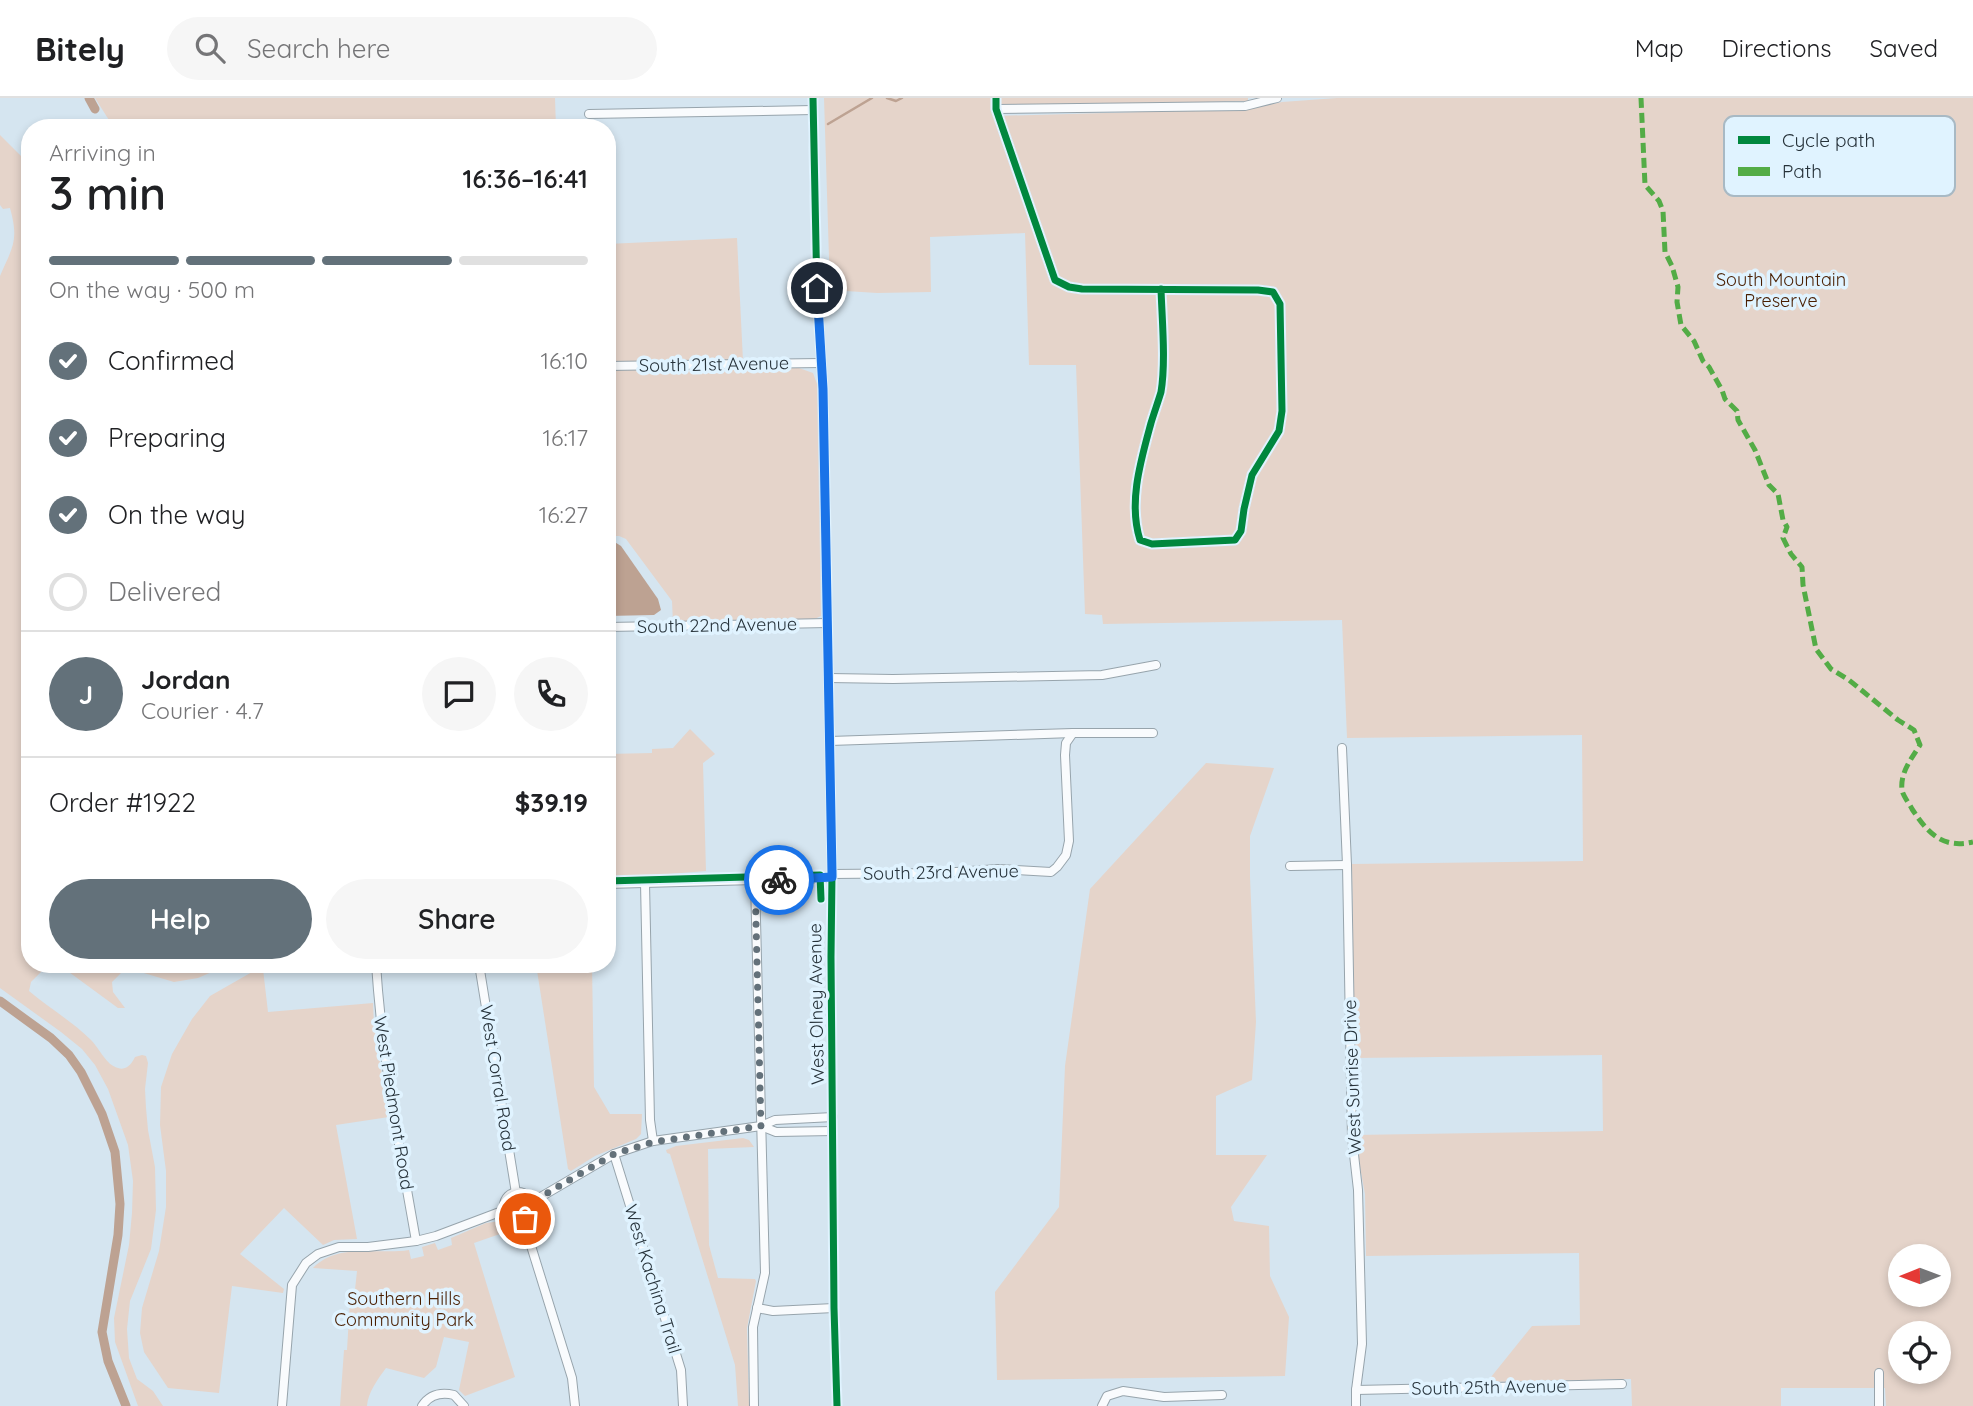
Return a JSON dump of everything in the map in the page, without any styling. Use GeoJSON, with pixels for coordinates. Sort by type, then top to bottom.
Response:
{"type":"FeatureCollection","features":[{"type":"Feature","properties":{"kind":"street","name":"West Olney Avenue"},"geometry":{"type":"LineString","coordinates":[[813,98],[828,623],[837,1406]]}},
{"type":"Feature","properties":{"kind":"street"},"geometry":{"type":"LineString","coordinates":[[996,98],[996,110],[1055,280],[1069,287],[1082,289],[1161,289],[1273,292],[1280,304],[1282,411],[1279,430],[1252,475],[1241,531],[1235,540],[1152,544],[1140,540],[1136,527],[1136,486],[1161,391],[1161,289]]}},
{"type":"Feature","properties":{"kind":"street"},"geometry":{"type":"LineString","coordinates":[[996,110],[1245,106],[1277,98]]}},
{"type":"Feature","properties":{"kind":"street"},"geometry":{"type":"LineString","coordinates":[[589,114],[813,110]]}},
{"type":"Feature","properties":{"kind":"street","name":"South 21st Avenue"},"geometry":{"type":"LineString","coordinates":[[616,366],[821,363]]}},
{"type":"Feature","properties":{"kind":"street","name":"South 22nd Avenue"},"geometry":{"type":"LineString","coordinates":[[616,627],[828,623]]}},
{"type":"Feature","properties":{"kind":"street"},"geometry":{"type":"LineString","coordinates":[[829,678],[1102,675],[1156,665]]}},
{"type":"Feature","properties":{"kind":"street","name":"South 23rd Avenue"},"geometry":{"type":"LineString","coordinates":[[616,884],[755,881],[998,869],[1051,872],[1066,855],[1069,841],[1065,755],[1066,743],[1073,733]]}},
{"type":"Feature","properties":{"kind":"street"},"geometry":{"type":"LineString","coordinates":[[830,741],[1153,733]]}},
{"type":"Feature","properties":{"kind":"street","name":"West Sunrise Drive"},"geometry":{"type":"LineString","coordinates":[[1342,748],[1352,1137],[1358,1190],[1363,1344],[1356,1406]]}},
{"type":"Feature","properties":{"kind":"street"},"geometry":{"type":"LineString","coordinates":[[1290,866],[1347,864]]}},
{"type":"Feature","properties":{"kind":"street"},"geometry":{"type":"LineString","coordinates":[[754,1406],[753,1327],[765,1273],[755,881]]}},
{"type":"Feature","properties":{"kind":"street"},"geometry":{"type":"LineString","coordinates":[[645,883],[650,1120],[653,1142]]}},
{"type":"Feature","properties":{"kind":"street","name":"West Piedmont Road"},"geometry":{"type":"LineString","coordinates":[[377,973],[379,1015],[391,1099],[416,1241]]}},
{"type":"Feature","properties":{"kind":"street","name":"West Corral Road"},"geometry":{"type":"LineString","coordinates":[[480,973],[516,1193]]}},
{"type":"Feature","properties":{"kind":"street"},"geometry":{"type":"LineString","coordinates":[[532,1202],[614,1154],[653,1142],[761,1126],[775,1120],[833,1117]]}},
{"type":"Feature","properties":{"kind":"street"},"geometry":{"type":"LineString","coordinates":[[793,1118],[794,1131]]}},
{"type":"Feature","properties":{"kind":"street"},"geometry":{"type":"LineString","coordinates":[[761,1126],[776,1132],[833,1130]]}},
{"type":"Feature","properties":{"kind":"street","name":"West Kachina Trail"},"geometry":{"type":"LineString","coordinates":[[614,1154],[681,1370],[683,1406]]}},
{"type":"Feature","properties":{"kind":"street"},"geometry":{"type":"LineString","coordinates":[[516,1193],[523,1193],[532,1202],[530,1214],[523,1220],[508,1216],[504,1205],[508,1197],[516,1193]]}},
{"type":"Feature","properties":{"kind":"street"},"geometry":{"type":"LineString","coordinates":[[282,1406],[292,1285],[306,1264],[318,1254],[339,1247],[368,1247],[416,1241],[505,1210]]}},
{"type":"Feature","properties":{"kind":"street"},"geometry":{"type":"LineString","coordinates":[[523,1220],[572,1378],[575,1406]]}},
{"type":"Feature","properties":{"kind":"street"},"geometry":{"type":"LineString","coordinates":[[757,1308],[772,1311],[834,1308]]}},
{"type":"Feature","properties":{"kind":"street"},"geometry":{"type":"LineString","coordinates":[[1879,1373],[1879,1406]]}},
{"type":"Feature","properties":{"kind":"street","name":"South 25th Avenue"},"geometry":{"type":"LineString","coordinates":[[1356,1390],[1622,1384]]}},
{"type":"Feature","properties":{"kind":"street"},"geometry":{"type":"LineString","coordinates":[[1102,1406],[1107,1396],[1123,1391],[1164,1397],[1222,1395]]}},
{"type":"Feature","properties":{"kind":"street"},"geometry":{"type":"LineString","coordinates":[[422,1406],[429,1397],[441,1393],[454,1395],[464,1406]]}},
{"type":"Feature","properties":{"kind":"green space"},"geometry":{"type":"Polygon","coordinates":[[[95,98],[555,98],[556,119],[108,119],[95,98]]]}},
{"type":"Feature","properties":{"kind":"green space","name":"South Mountain Preserve"},"geometry":{"type":"Polygon","coordinates":[[[824,98],[993,98],[994,116],[1248,109],[1282,102],[1337,98],[1973,98],[1973,1406],[1886,1406],[1885,1388],[1781,1388],[1781,1406],[1632,1406],[1631,1379],[1487,1382],[1532,1326],[1580,1325],[1579,1253],[1366,1256],[1365,1194],[1354,1135],[1603,1131],[1602,1055],[1354,1058],[1352,864],[1583,861],[1582,735],[1347,738],[1342,620],[1103,624],[1102,615],[1085,614],[1076,365],[1029,365],[1025,233],[930,237],[931,292],[830,290],[824,98]]]}},
{"type":"Feature","properties":{"kind":"green space"},"geometry":{"type":"Polygon","coordinates":[[[1000,98],[1248,98],[1248,101],[1009,107],[1001,105],[1000,98]]]}},
{"type":"Feature","properties":{"kind":"green space"},"geometry":{"type":"Polygon","coordinates":[[[0,135],[21,156],[21,973],[40,973],[31,982],[29,991],[84,1033],[114,1066],[124,1068],[131,1064],[135,1057],[146,1056],[146,1108],[155,1167],[156,1210],[151,1249],[130,1301],[127,1329],[129,1358],[137,1379],[153,1391],[163,1406],[138,1406],[115,1342],[114,1318],[129,1245],[133,1181],[128,1145],[108,1089],[95,1065],[82,1049],[0,988],[0,276],[11,250],[14,228],[10,208],[3,209],[0,205],[0,135]]]}},
{"type":"Feature","properties":{"kind":"green space"},"geometry":{"type":"Polygon","coordinates":[[[737,238],[743,361],[616,361],[616,244],[737,238]]]}},
{"type":"Feature","properties":{"kind":"green space"},"geometry":{"type":"Polygon","coordinates":[[[799,368],[813,373],[817,384],[821,616],[810,621],[673,623],[672,601],[626,539],[616,536],[616,370],[799,368]]]}},
{"type":"Feature","properties":{"kind":"green space"},"geometry":{"type":"Polygon","coordinates":[[[690,729],[715,754],[703,763],[706,871],[616,878],[616,754],[652,753],[652,749],[673,748],[690,729]]]}},
{"type":"Feature","properties":{"kind":"green space"},"geometry":{"type":"Polygon","coordinates":[[[1206,763],[1274,768],[1250,836],[1256,1022],[1252,1080],[1216,1096],[1216,1155],[1267,1155],[1231,1207],[1234,1221],[1269,1226],[1270,1276],[1289,1317],[1285,1376],[997,1380],[995,1292],[1059,1207],[1065,1066],[1090,889],[1206,763]]]}},
{"type":"Feature","properties":{"kind":"green space"},"geometry":{"type":"Polygon","coordinates":[[[70,973],[121,973],[112,982],[113,992],[125,1008],[118,1008],[70,973]]]}},
{"type":"Feature","properties":{"kind":"green space"},"geometry":{"type":"Polygon","coordinates":[[[144,973],[209,973],[198,978],[174,982],[144,973]]]}},
{"type":"Feature","properties":{"kind":"green space"},"geometry":{"type":"Polygon","coordinates":[[[250,973],[263,973],[268,1012],[373,1003],[374,1026],[389,1117],[336,1125],[357,1239],[334,1240],[323,1245],[284,1208],[240,1254],[284,1289],[283,1293],[232,1286],[219,1393],[168,1388],[144,1352],[140,1333],[142,1308],[159,1251],[166,1207],[166,1171],[160,1125],[161,1087],[172,1054],[192,1019],[210,996],[250,973]]]}},
{"type":"Feature","properties":{"kind":"green space"},"geometry":{"type":"Polygon","coordinates":[[[537,973],[592,973],[594,1087],[610,1114],[642,1114],[641,1134],[636,1139],[595,1156],[571,1171],[568,1169],[537,973]]]}},
{"type":"Feature","properties":{"kind":"green space"},"geometry":{"type":"Polygon","coordinates":[[[743,1138],[749,1140],[754,1147],[708,1149],[709,1245],[718,1278],[756,1281],[747,1328],[749,1406],[738,1406],[735,1365],[670,1154],[666,1150],[676,1146],[743,1138]]]}},
{"type":"Feature","properties":{"kind":"green space"},"geometry":{"type":"Polygon","coordinates":[[[518,1192],[528,1196],[532,1206],[528,1216],[518,1220],[508,1216],[504,1206],[508,1196],[518,1192]]]}},
{"type":"Feature","properties":{"kind":"green space","name":"Southern Hills Community Park"},"geometry":{"type":"Polygon","coordinates":[[[501,1221],[514,1229],[474,1243],[515,1377],[465,1396],[459,1390],[469,1342],[444,1337],[436,1367],[424,1378],[386,1368],[371,1391],[367,1406],[340,1406],[350,1300],[354,1299],[357,1271],[313,1268],[323,1260],[346,1252],[409,1250],[411,1259],[424,1256],[422,1247],[435,1243],[438,1250],[452,1245],[451,1238],[486,1223],[501,1221]]]}},
{"type":"Feature","properties":{"kind":"shaded area"},"geometry":{"type":"Polygon","coordinates":[[[616,543],[621,546],[658,599],[661,610],[654,615],[616,616],[616,543]]]}},
{"type":"Feature","properties":{"kind":"waterway"},"geometry":{"type":"LineString","coordinates":[[89,98],[95,109]]}},
{"type":"Feature","properties":{"kind":"waterway"},"geometry":{"type":"LineString","coordinates":[[828,124],[872,98]]}},
{"type":"Feature","properties":{"kind":"waterway"},"geometry":{"type":"LineString","coordinates":[[887,98],[896,101],[902,98]]}},
{"type":"Feature","properties":{"kind":"waterway"},"geometry":{"type":"LineString","coordinates":[[0,1001],[51,1038],[69,1055],[81,1072],[102,1114],[115,1152],[120,1204],[118,1235],[102,1332],[108,1361],[126,1406]]}},
{"type":"Feature","properties":{"kind":"marked path"},"geometry":{"type":"LineString","coordinates":[[1641,98],[1645,185],[1659,201],[1663,211],[1665,252],[1678,287],[1677,302],[1681,325],[1694,341],[1725,399],[1737,411],[1738,420],[1755,450],[1769,485],[1778,494],[1787,527],[1783,538],[1802,567],[1816,649],[1831,669],[1914,730],[1920,745],[1904,772],[1902,790],[1924,825],[1944,841],[1962,844],[1973,842]]}},
{"type":"Feature","properties":{"kind":"cycle path"},"geometry":{"type":"LineString","coordinates":[[813,98],[826,535],[837,1406]]}},
{"type":"Feature","properties":{"kind":"cycle path"},"geometry":{"type":"LineString","coordinates":[[996,98],[996,109],[1055,280],[1069,287],[1082,289],[1258,290],[1273,292],[1280,304],[1282,411],[1279,431],[1252,475],[1241,531],[1235,540],[1152,544],[1140,540],[1135,511],[1137,481],[1161,392],[1163,368],[1163,327],[1161,301],[1161,289]]}},
{"type":"Feature","properties":{"kind":"cycle path"},"geometry":{"type":"LineString","coordinates":[[616,881],[820,875],[821,899]]}},
{"type":"Feature","properties":{"kind":"way so far"},"geometry":{"type":"LineString","coordinates":[[525,1219],[532,1210],[532,1202],[614,1154],[653,1142],[761,1126],[755,881],[779,880]]}},
{"type":"Feature","properties":{"kind":"route"},"geometry":{"type":"LineString","coordinates":[[779,880],[832,877],[823,389],[817,288]]}}]}
